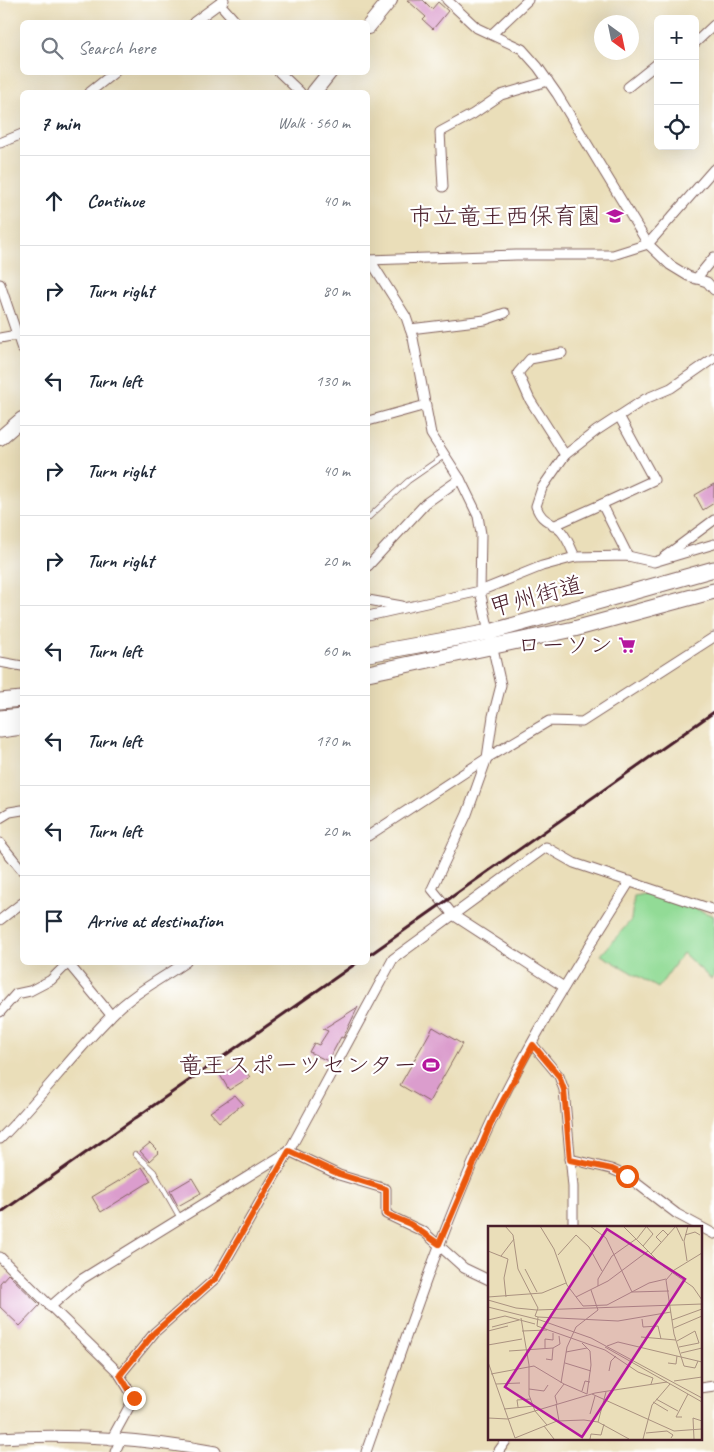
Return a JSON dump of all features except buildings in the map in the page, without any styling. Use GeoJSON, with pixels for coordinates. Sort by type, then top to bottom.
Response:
{"type":"FeatureCollection","features":[{"type":"Feature","properties":{"kind":"highway","name":"甲州街道"},"geometry":{"type":"LineString","coordinates":[[370,672],[491,639],[714,569]]}},
{"type":"Feature","properties":{"kind":"highway","name":"甲州街道"},"geometry":{"type":"LineString","coordinates":[[370,654],[574,629],[714,591]]}},
{"type":"Feature","properties":{"kind":"highway"},"geometry":{"type":"LineString","coordinates":[[0,691],[20,690]]}},
{"type":"Feature","properties":{"kind":"highway"},"geometry":{"type":"LineString","coordinates":[[0,701],[20,699]]}},
{"type":"Feature","properties":{"kind":"highway"},"geometry":{"type":"LineString","coordinates":[[0,718],[20,716]]}},
{"type":"Feature","properties":{"kind":"highway"},"geometry":{"type":"LineString","coordinates":[[0,730],[20,728]]}},
{"type":"Feature","properties":{"kind":"main road"},"geometry":{"type":"LineString","coordinates":[[370,25],[390,0]]}},
{"type":"Feature","properties":{"kind":"main road"},"geometry":{"type":"LineString","coordinates":[[316,90],[328,75]]}},
{"type":"Feature","properties":{"kind":"main road"},"geometry":{"type":"LineString","coordinates":[[0,438],[20,421]]}},
{"type":"Feature","properties":{"kind":"street"},"geometry":{"type":"LineString","coordinates":[[447,0],[472,24],[522,49],[548,81],[648,244],[670,265],[696,279],[707,282],[714,290]]}},
{"type":"Feature","properties":{"kind":"street"},"geometry":{"type":"LineString","coordinates":[[492,34],[528,0]]}},
{"type":"Feature","properties":{"kind":"street"},"geometry":{"type":"LineString","coordinates":[[197,20],[222,2],[235,20]]}},
{"type":"Feature","properties":{"kind":"street"},"geometry":{"type":"LineString","coordinates":[[699,39],[714,25]]}},
{"type":"Feature","properties":{"kind":"street"},"geometry":{"type":"LineString","coordinates":[[628,87],[654,66]]}},
{"type":"Feature","properties":{"kind":"street"},"geometry":{"type":"LineString","coordinates":[[92,90],[111,75]]}},
{"type":"Feature","properties":{"kind":"street"},"geometry":{"type":"LineString","coordinates":[[282,75],[298,90]]}},
{"type":"Feature","properties":{"kind":"street"},"geometry":{"type":"LineString","coordinates":[[442,188],[440,132],[473,114],[501,95],[548,81]]}},
{"type":"Feature","properties":{"kind":"street"},"geometry":{"type":"LineString","coordinates":[[0,143],[20,135]]}},
{"type":"Feature","properties":{"kind":"street"},"geometry":{"type":"LineString","coordinates":[[370,260],[516,255],[613,255],[637,249],[648,244],[714,169]]}},
{"type":"Feature","properties":{"kind":"street"},"geometry":{"type":"LineString","coordinates":[[696,279],[714,257]]}},
{"type":"Feature","properties":{"kind":"street"},"geometry":{"type":"LineString","coordinates":[[370,262],[406,317],[420,364],[431,434],[460,479],[478,516],[481,534],[480,591],[500,685],[487,758],[467,814],[432,889],[453,915],[564,987]]}},
{"type":"Feature","properties":{"kind":"street"},"geometry":{"type":"LineString","coordinates":[[0,284],[20,335],[0,338]]}},
{"type":"Feature","properties":{"kind":"street"},"geometry":{"type":"LineString","coordinates":[[410,329],[485,320],[505,313]]}},
{"type":"Feature","properties":{"kind":"street"},"geometry":{"type":"LineString","coordinates":[[562,353],[530,359],[518,373],[530,400],[565,455]]}},
{"type":"Feature","properties":{"kind":"street"},"geometry":{"type":"LineString","coordinates":[[575,557],[567,539],[540,516],[536,506],[542,488],[565,455],[644,399],[671,388],[714,358]]}},
{"type":"Feature","properties":{"kind":"street"},"geometry":{"type":"LineString","coordinates":[[370,420],[426,404]]}},
{"type":"Feature","properties":{"kind":"street"},"geometry":{"type":"LineString","coordinates":[[554,526],[654,480],[619,416]]}},
{"type":"Feature","properties":{"kind":"street"},"geometry":{"type":"LineString","coordinates":[[370,564],[426,502],[460,479]]}},
{"type":"Feature","properties":{"kind":"street"},"geometry":{"type":"LineString","coordinates":[[602,504],[628,556]]}},
{"type":"Feature","properties":{"kind":"street"},"geometry":{"type":"LineString","coordinates":[[657,562],[714,520]]}},
{"type":"Feature","properties":{"kind":"street"},"geometry":{"type":"LineString","coordinates":[[370,616],[480,591],[542,566],[575,557],[628,556],[657,562],[714,544]]}},
{"type":"Feature","properties":{"kind":"street"},"geometry":{"type":"LineString","coordinates":[[370,600],[406,607]]}},
{"type":"Feature","properties":{"kind":"street"},"geometry":{"type":"LineString","coordinates":[[370,835],[487,758],[549,721],[582,722],[714,637]]}},
{"type":"Feature","properties":{"kind":"street"},"geometry":{"type":"LineString","coordinates":[[0,662],[20,666]]}},
{"type":"Feature","properties":{"kind":"street"},"geometry":{"type":"LineString","coordinates":[[0,818],[10,812],[20,810]]}},
{"type":"Feature","properties":{"kind":"street"},"geometry":{"type":"LineString","coordinates":[[0,843],[20,868]]}},
{"type":"Feature","properties":{"kind":"street"},"geometry":{"type":"LineString","coordinates":[[120,1375],[155,1332],[216,1278],[289,1151],[393,959],[546,847],[574,863],[714,910]]}},
{"type":"Feature","properties":{"kind":"street"},"geometry":{"type":"LineString","coordinates":[[366,1452],[439,1244],[493,1119],[564,987],[630,881]]}},
{"type":"Feature","properties":{"kind":"street"},"geometry":{"type":"LineString","coordinates":[[0,920],[20,905]]}},
{"type":"Feature","properties":{"kind":"street"},"geometry":{"type":"LineString","coordinates":[[0,1012],[16,994],[30,991],[51,980],[66,965]]}},
{"type":"Feature","properties":{"kind":"street"},"geometry":{"type":"LineString","coordinates":[[70,965],[112,1015]]}},
{"type":"Feature","properties":{"kind":"street"},"geometry":{"type":"LineString","coordinates":[[0,1138],[34,1106],[112,1015],[144,990],[182,965]]}},
{"type":"Feature","properties":{"kind":"street"},"geometry":{"type":"LineString","coordinates":[[533,1045],[559,1076],[564,1090],[573,1226]]}},
{"type":"Feature","properties":{"kind":"street"},"geometry":{"type":"LineString","coordinates":[[50,1307],[82,1279],[289,1151]]}},
{"type":"Feature","properties":{"kind":"street"},"geometry":{"type":"LineString","coordinates":[[289,1151],[339,1174],[386,1189],[386,1214],[410,1224],[439,1244],[464,1268],[488,1280]]}},
{"type":"Feature","properties":{"kind":"street"},"geometry":{"type":"LineString","coordinates":[[570,1160],[612,1169],[627,1176],[677,1214],[699,1226]]}},
{"type":"Feature","properties":{"kind":"street"},"geometry":{"type":"LineString","coordinates":[[702,1228],[714,1234]]}},
{"type":"Feature","properties":{"kind":"street"},"geometry":{"type":"LineString","coordinates":[[0,1256],[120,1375],[134,1398],[115,1440],[115,1452]]}},
{"type":"Feature","properties":{"kind":"street"},"geometry":{"type":"LineString","coordinates":[[0,1438],[38,1435],[115,1440],[215,1452]]}},
{"type":"Feature","properties":{"kind":"street"},"geometry":{"type":"LineString","coordinates":[[498,1452],[507,1440]]}},
{"type":"Feature","properties":{"kind":"lane"},"geometry":{"type":"LineString","coordinates":[[370,516],[408,481],[444,456]]}},
{"type":"Feature","properties":{"kind":"lane"},"geometry":{"type":"LineString","coordinates":[[135,1154],[154,1172],[180,1218]]}},
{"type":"Feature","properties":{"kind":"green space"},"geometry":{"type":"Polygon","coordinates":[[[653,892],[714,916],[714,976],[711,979],[683,953],[658,988],[601,955],[631,920],[634,896],[653,892]]]}},
{"type":"Feature","properties":{"kind":"railway"},"geometry":{"type":"LineString","coordinates":[[370,955],[714,712]]}},
{"type":"Feature","properties":{"kind":"railway"},"geometry":{"type":"LineString","coordinates":[[0,1213],[354,965]]}},
{"type":"Feature","properties":{"kind":"place","name":"市立竜王西保育園"},"geometry":{"type":"Point","coordinates":[615,216]}},
{"type":"Feature","properties":{"kind":"place","name":"ローソン"},"geometry":{"type":"Point","coordinates":[627,645]}},
{"type":"Feature","properties":{"kind":"place","name":"竜王スポーツセンター"},"geometry":{"type":"Point","coordinates":[431,1065]}},
{"type":"Feature","properties":{"kind":"route"},"geometry":{"type":"LineString","coordinates":[[134,1398],[120,1375],[155,1332],[216,1278],[289,1151],[339,1174],[386,1189],[386,1214],[410,1224],[439,1244],[493,1119],[533,1045],[559,1076],[564,1090],[570,1160],[612,1169],[627,1176]]}}]}
